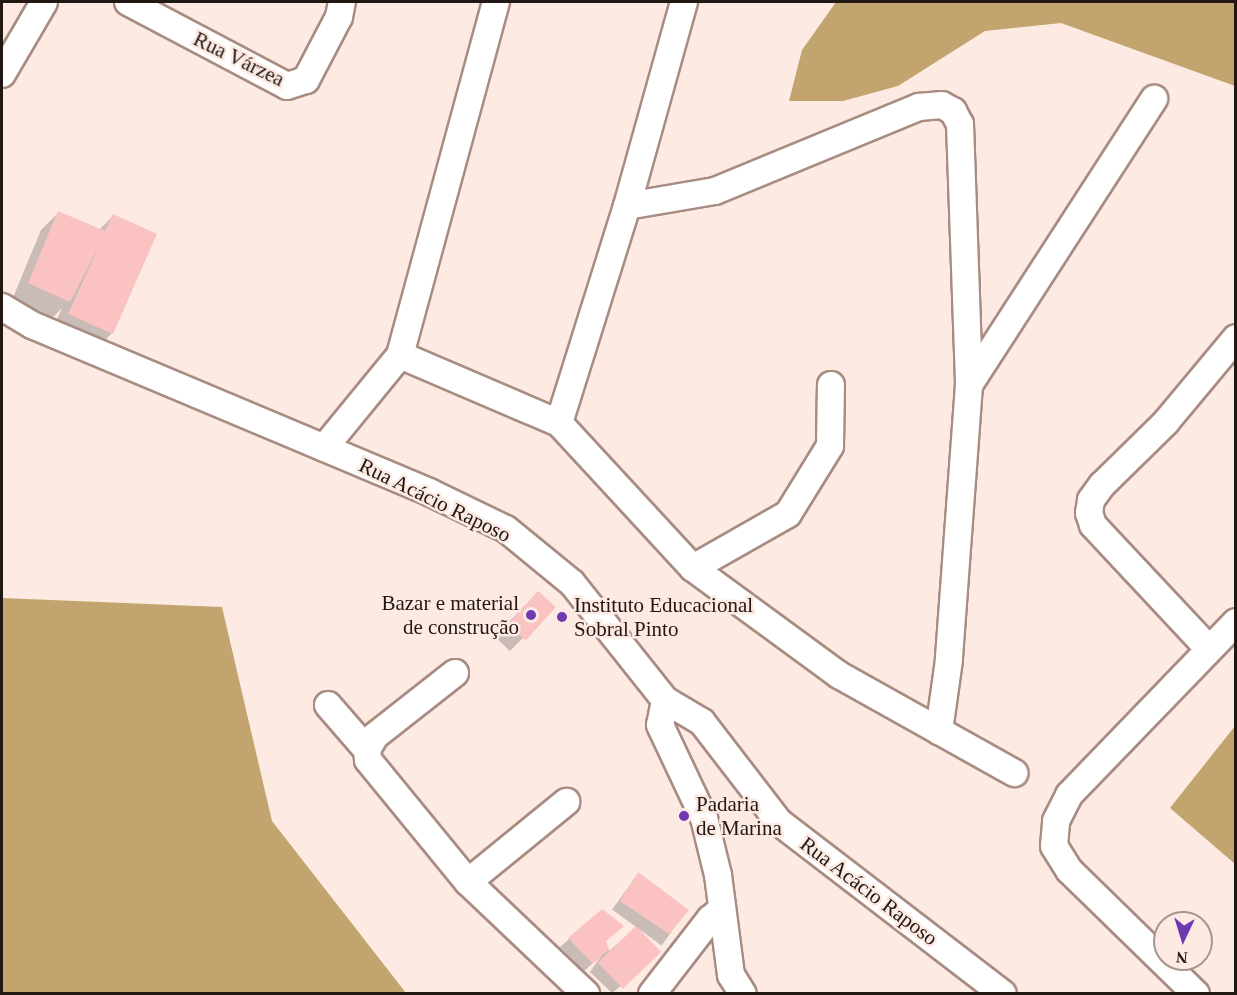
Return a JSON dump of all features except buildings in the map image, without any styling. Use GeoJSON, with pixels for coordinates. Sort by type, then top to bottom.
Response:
{"type":"FeatureCollection","features":[{"type":"Feature","properties":{"kind":"street"},"geometry":{"type":"LineString","coordinates":[[2,74],[44,2]]}},
{"type":"Feature","properties":{"kind":"street","name":"Rua Várzea"},"geometry":{"type":"LineString","coordinates":[[128,2],[287,86],[306,80],[339,17],[342,2]]}},
{"type":"Feature","properties":{"kind":"street"},"geometry":{"type":"LineString","coordinates":[[324,448],[400,355],[496,2]]}},
{"type":"Feature","properties":{"kind":"street"},"geometry":{"type":"LineString","coordinates":[[559,423],[627,206],[684,2]]}},
{"type":"Feature","properties":{"kind":"street"},"geometry":{"type":"LineString","coordinates":[[969,385],[1154,99]]}},
{"type":"Feature","properties":{"kind":"street"},"geometry":{"type":"LineString","coordinates":[[627,206],[714,191],[919,108],[948,108],[960,124],[969,385],[949,660],[939,731]]}},
{"type":"Feature","properties":{"kind":"street","name":"Rua Acácio Raposo"},"geometry":{"type":"LineString","coordinates":[[2,307],[32,325],[167,384],[324,448],[506,529],[572,583],[664,700],[702,722],[779,822],[1003,993]]}},
{"type":"Feature","properties":{"kind":"street"},"geometry":{"type":"LineString","coordinates":[[1209,649],[1093,525],[1089,513],[1091,500],[1102,486],[1166,422],[1236,338]]}},
{"type":"Feature","properties":{"kind":"street"},"geometry":{"type":"LineString","coordinates":[[400,355],[559,423],[693,568],[839,675],[1014,773]]}},
{"type":"Feature","properties":{"kind":"street"},"geometry":{"type":"LineString","coordinates":[[693,568],[788,514],[830,446],[831,385]]}},
{"type":"Feature","properties":{"kind":"street"},"geometry":{"type":"LineString","coordinates":[[1196,993],[1069,870],[1054,846],[1056,821],[1069,795],[1236,622]]}},
{"type":"Feature","properties":{"kind":"street"},"geometry":{"type":"LineString","coordinates":[[367,750],[375,736],[455,673]]}},
{"type":"Feature","properties":{"kind":"street"},"geometry":{"type":"LineString","coordinates":[[664,700],[660,725],[704,818],[718,875],[731,975],[742,993]]}},
{"type":"Feature","properties":{"kind":"street"},"geometry":{"type":"LineString","coordinates":[[328,705],[367,750],[368,760],[378,774],[468,882],[586,993]]}},
{"type":"Feature","properties":{"kind":"street"},"geometry":{"type":"LineString","coordinates":[[468,882],[566,802]]}},
{"type":"Feature","properties":{"kind":"street"},"geometry":{"type":"LineString","coordinates":[[652,993],[710,919],[721,910]]}},
{"type":"Feature","properties":{"kind":"shaded area"},"geometry":{"type":"Polygon","coordinates":[[[836,2],[1235,2],[1235,86],[1061,23],[985,31],[898,86],[843,101],[789,101],[802,50],[836,2]]]}},
{"type":"Feature","properties":{"kind":"shaded area"},"geometry":{"type":"Polygon","coordinates":[[[2,598],[222,607],[272,821],[406,993],[2,993],[2,598]]]}},
{"type":"Feature","properties":{"kind":"shaded area"},"geometry":{"type":"Polygon","coordinates":[[[1235,726],[1235,864],[1170,808],[1235,726]]]}},
{"type":"Feature","properties":{"kind":"place","name":"Bazar e material de construção"},"geometry":{"type":"Point","coordinates":[531,615]}},
{"type":"Feature","properties":{"kind":"place","name":"Instituto Educacional Sobral Pinto"},"geometry":{"type":"Point","coordinates":[562,617]}},
{"type":"Feature","properties":{"kind":"place","name":"Padaria de Marina"},"geometry":{"type":"Point","coordinates":[684,816]}}]}
